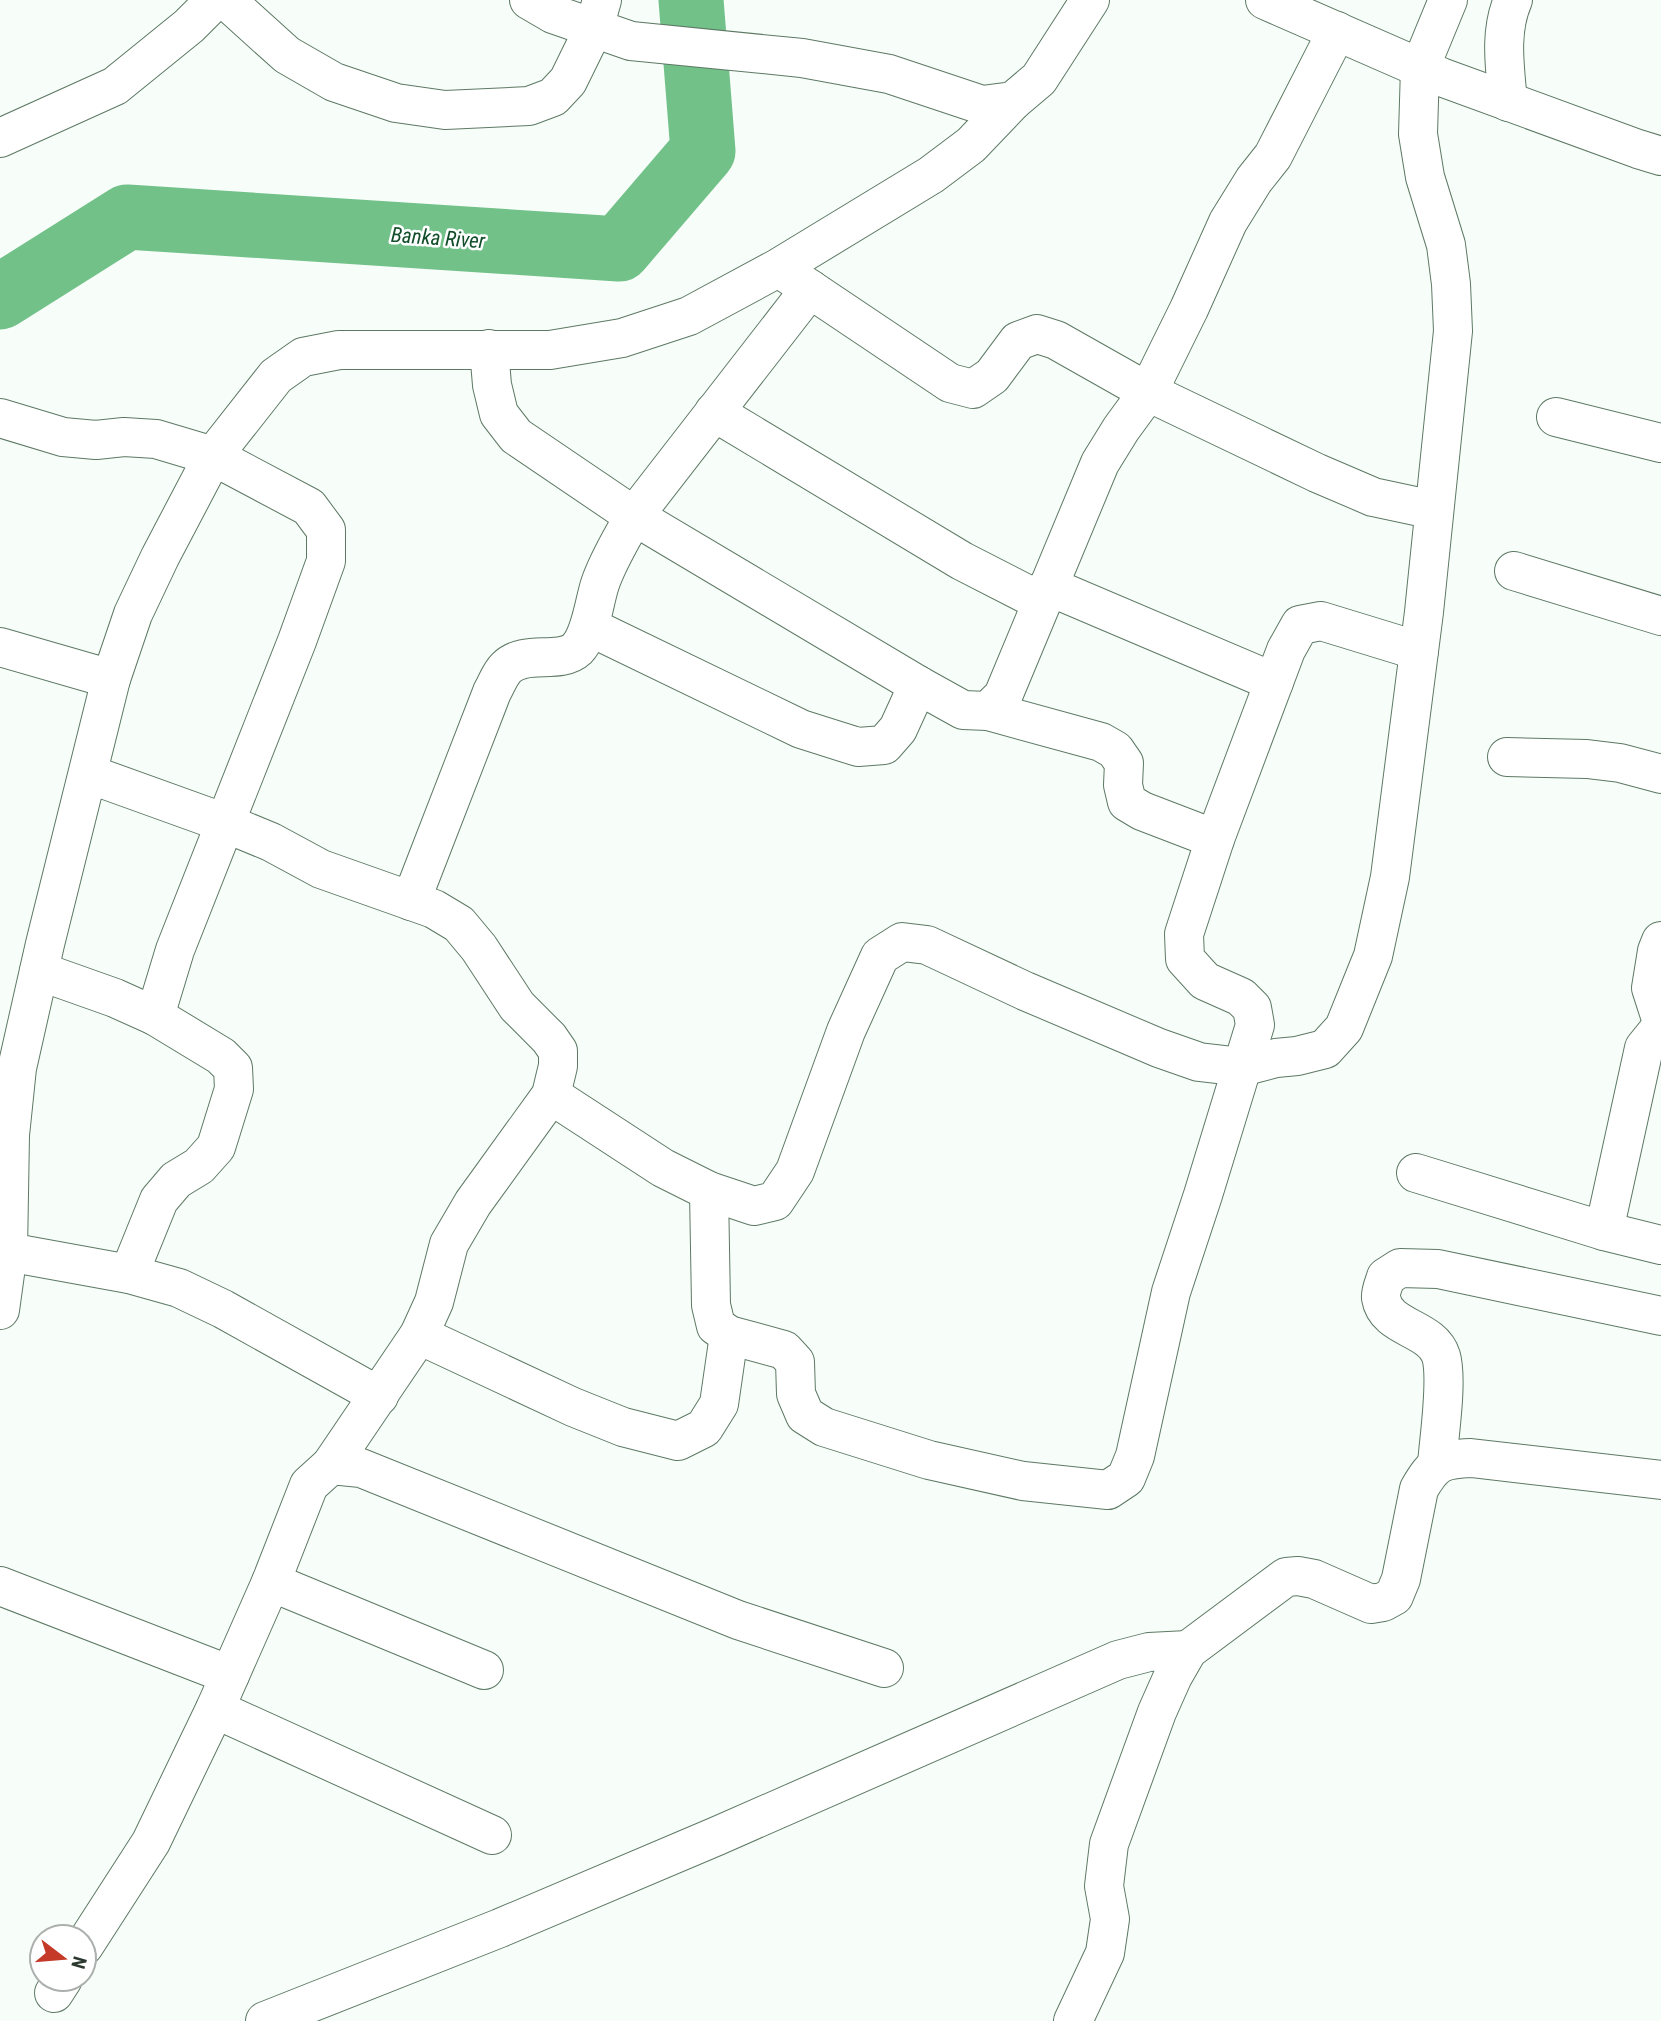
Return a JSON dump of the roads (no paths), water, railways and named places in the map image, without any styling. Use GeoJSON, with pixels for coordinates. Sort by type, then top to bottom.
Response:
{"type":"FeatureCollection","features":[{"type":"Feature","properties":{"kind":"street"},"geometry":{"type":"LineString","coordinates":[[0,138],[115,86],[189,26],[215,0]]}},
{"type":"Feature","properties":{"kind":"street"},"geometry":{"type":"LineString","coordinates":[[226,0],[287,55],[334,82],[396,103],[445,110],[529,106],[554,97],[568,81],[598,14]]}},
{"type":"Feature","properties":{"kind":"street"},"geometry":{"type":"LineString","coordinates":[[529,0],[553,14],[598,14],[631,41],[802,58],[889,74],[982,106],[1013,102]]}},
{"type":"Feature","properties":{"kind":"street"},"geometry":{"type":"LineString","coordinates":[[0,1310],[8,1252],[10,1135],[17,1068],[111,680],[133,614],[160,556],[213,456],[276,376],[303,356],[339,350],[550,350],[622,338],[689,316],[778,268],[931,176],[971,145],[1039,79],[1090,0]]}},
{"type":"Feature","properties":{"kind":"street"},"geometry":{"type":"LineString","coordinates":[[551,1095],[663,1167],[709,1191],[754,1206],[775,1201],[795,1171],[846,1031],[880,956],[902,942],[927,945],[1025,992],[1158,1048],[1199,1062],[1242,1067],[1325,1049],[1343,1028],[1373,956],[1390,877],[1419,650],[1453,331],[1446,245],[1425,177],[1418,134],[1448,0]]}},
{"type":"Feature","properties":{"kind":"street"},"geometry":{"type":"LineString","coordinates":[[1498,99],[1509,9],[1514,0]]}},
{"type":"Feature","properties":{"kind":"street"},"geometry":{"type":"LineString","coordinates":[[1276,2],[1430,72],[1498,99],[1661,156]]}},
{"type":"Feature","properties":{"kind":"street"},"geometry":{"type":"LineString","coordinates":[[988,711],[1003,696],[1100,463],[1148,392],[1228,222],[1254,180],[1273,156],[1337,31]]}},
{"type":"Feature","properties":{"kind":"street"},"geometry":{"type":"LineString","coordinates":[[778,268],[950,383],[972,389],[992,376],[1018,341],[1037,334],[1056,340],[1148,392],[1317,473],[1373,497],[1434,510]]}},
{"type":"Feature","properties":{"kind":"street"},"geometry":{"type":"LineString","coordinates":[[411,901],[492,692],[506,667],[526,658],[559,657],[577,650],[590,627],[600,584],[634,516],[810,289]]}},
{"type":"Feature","properties":{"kind":"street"},"geometry":{"type":"LineString","coordinates":[[489,349],[492,385],[499,414],[516,436],[634,516],[964,710],[988,711],[1101,742],[1115,750],[1124,763],[1123,785],[1127,802],[1142,811],[1216,839]]}},
{"type":"Feature","properties":{"kind":"street"},"geometry":{"type":"LineString","coordinates":[[714,412],[952,555],[1045,594],[1274,682]]}},
{"type":"Feature","properties":{"kind":"street"},"geometry":{"type":"LineString","coordinates":[[1556,417],[1661,443]]}},
{"type":"Feature","properties":{"kind":"street"},"geometry":{"type":"LineString","coordinates":[[0,418],[63,437],[96,440],[124,437],[156,439],[213,456],[309,507],[326,530],[326,561],[175,950],[155,1016]]}},
{"type":"Feature","properties":{"kind":"street"},"geometry":{"type":"LineString","coordinates":[[1514,571],[1661,616]]}},
{"type":"Feature","properties":{"kind":"street"},"geometry":{"type":"LineString","coordinates":[[709,1191],[711,1305],[716,1326],[729,1335],[784,1350],[795,1362],[796,1394],[805,1415],[824,1427],[929,1460],[1023,1480],[1108,1490],[1126,1478],[1135,1456],[1171,1292],[1255,1025],[1252,1008],[1241,997],[1205,981],[1185,959],[1184,934],[1216,839],[1286,650],[1300,625],[1321,621],[1419,650]]}},
{"type":"Feature","properties":{"kind":"street"},"geometry":{"type":"LineString","coordinates":[[590,627],[801,729],[858,747],[884,746],[898,729],[918,685]]}},
{"type":"Feature","properties":{"kind":"street"},"geometry":{"type":"LineString","coordinates":[[0,646],[111,680]]}},
{"type":"Feature","properties":{"kind":"street"},"geometry":{"type":"LineString","coordinates":[[1507,757],[1598,760],[1661,774]]}},
{"type":"Feature","properties":{"kind":"street"},"geometry":{"type":"LineString","coordinates":[[89,774],[225,823],[271,842],[321,869],[434,909],[459,924],[479,948],[517,1006],[549,1038],[558,1051],[558,1066],[551,1095],[473,1203],[449,1244],[434,1302],[419,1335],[331,1465],[309,1485],[271,1582],[223,1692],[151,1842],[98,1924]]}},
{"type":"Feature","properties":{"kind":"street"},"geometry":{"type":"LineString","coordinates":[[1661,940],[1651,988],[1661,1019]]}},
{"type":"Feature","properties":{"kind":"street"},"geometry":{"type":"LineString","coordinates":[[39,971],[116,998],[155,1016],[221,1056],[233,1068],[234,1089],[216,1147],[199,1166],[176,1180],[159,1200],[130,1274]]}},
{"type":"Feature","properties":{"kind":"street"},"geometry":{"type":"LineString","coordinates":[[1604,1231],[1644,1048],[1661,1027]]}},
{"type":"Feature","properties":{"kind":"street"},"geometry":{"type":"LineString","coordinates":[[1416,1173],[1604,1231],[1661,1245]]}},
{"type":"Feature","properties":{"kind":"street"},"geometry":{"type":"LineString","coordinates":[[8,1252],[130,1274],[179,1288],[379,1396]]}},
{"type":"Feature","properties":{"kind":"street"},"geometry":{"type":"LineString","coordinates":[[1073,2021],[1105,1953],[1110,1919],[1104,1886],[1109,1844],[1157,1712],[1188,1650],[1286,1577],[1314,1578],[1371,1604],[1394,1596],[1401,1579],[1419,1489],[1437,1464],[1443,1382],[1441,1355],[1428,1338],[1392,1318],[1384,1306],[1380,1296],[1386,1277],[1400,1268],[1438,1269],[1661,1316]]}},
{"type":"Feature","properties":{"kind":"street"},"geometry":{"type":"LineString","coordinates":[[419,1335],[623,1427],[678,1441],[704,1429],[719,1404],[729,1335]]}},
{"type":"Feature","properties":{"kind":"street"},"geometry":{"type":"LineString","coordinates":[[1437,1464],[1471,1458],[1661,1480]]}},
{"type":"Feature","properties":{"kind":"street"},"geometry":{"type":"LineString","coordinates":[[331,1465],[361,1468],[738,1619],[884,1668]]}},
{"type":"Feature","properties":{"kind":"street"},"geometry":{"type":"LineString","coordinates":[[271,1582],[484,1670]]}},
{"type":"Feature","properties":{"kind":"street"},"geometry":{"type":"LineString","coordinates":[[0,1586],[223,1692],[492,1835]]}},
{"type":"Feature","properties":{"kind":"street"},"geometry":{"type":"LineString","coordinates":[[265,2021],[538,1912],[730,1831],[1118,1660],[1149,1652],[1188,1650]]}},
{"type":"Feature","properties":{"kind":"waterway","name":"Banka River"},"geometry":{"type":"LineString","coordinates":[[0,297],[127,217],[619,249],[703,151],[691,0]]}}]}
